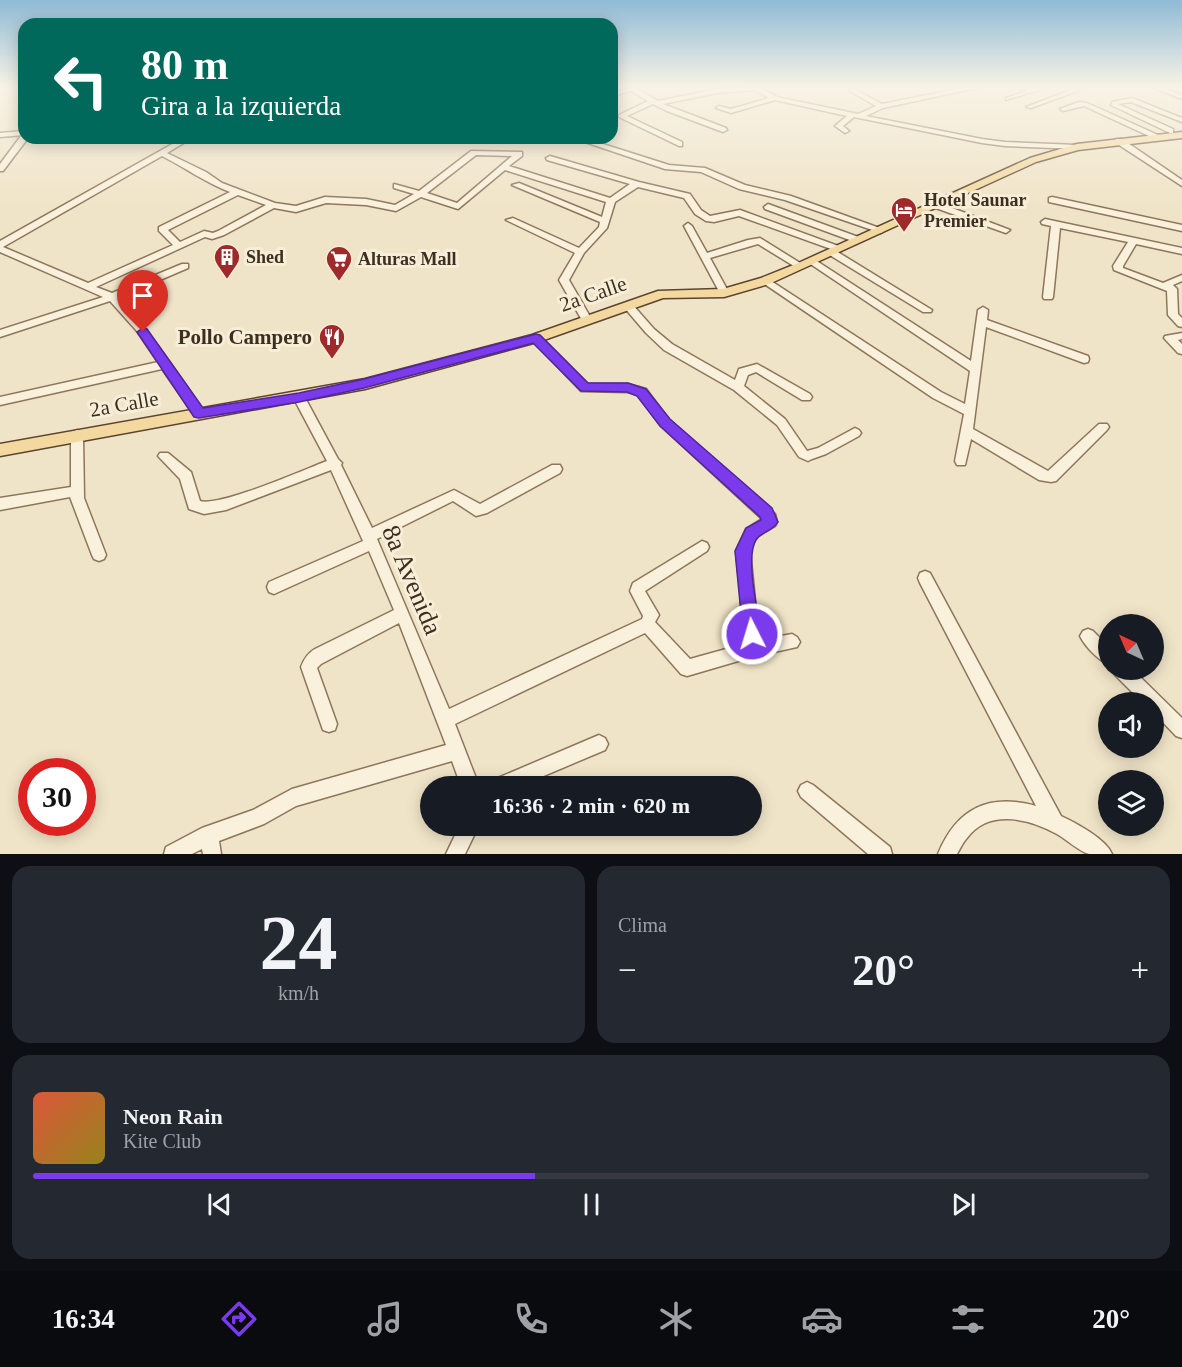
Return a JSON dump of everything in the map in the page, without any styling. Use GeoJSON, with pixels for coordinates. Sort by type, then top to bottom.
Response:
{"type":"FeatureCollection","features":[{"type":"Feature","properties":{"kind":"main road","name":"2a Calle"},"geometry":{"type":"LineString","coordinates":[[0,450],[199,413],[299,398],[386,378],[536,338],[662,294],[724,293],[765,281],[835,251],[1033,160],[1077,147],[1176,133]]}},
{"type":"Feature","properties":{"kind":"street"},"geometry":{"type":"LineString","coordinates":[[643,127],[678,144]]}},
{"type":"Feature","properties":{"kind":"street"},"geometry":{"type":"LineString","coordinates":[[715,127],[723,130]]}},
{"type":"Feature","properties":{"kind":"street"},"geometry":{"type":"LineString","coordinates":[[840,127],[845,131]]}},
{"type":"Feature","properties":{"kind":"street"},"geometry":{"type":"LineString","coordinates":[[916,127],[1005,144],[1077,147]]}},
{"type":"Feature","properties":{"kind":"street"},"geometry":{"type":"LineString","coordinates":[[1131,127],[1149,137]]}},
{"type":"Feature","properties":{"kind":"street"},"geometry":{"type":"LineString","coordinates":[[1162,127],[1176,133],[1182,128]]}},
{"type":"Feature","properties":{"kind":"street"},"geometry":{"type":"LineString","coordinates":[[0,137],[18,136]]}},
{"type":"Feature","properties":{"kind":"street"},"geometry":{"type":"LineString","coordinates":[[1119,141],[1182,184]]}},
{"type":"Feature","properties":{"kind":"street"},"geometry":{"type":"LineString","coordinates":[[0,169],[18,144]]}},
{"type":"Feature","properties":{"kind":"street"},"geometry":{"type":"LineString","coordinates":[[0,247],[177,144]]}},
{"type":"Feature","properties":{"kind":"street"},"geometry":{"type":"LineString","coordinates":[[597,144],[668,167],[702,170],[742,187],[788,198],[881,230]]}},
{"type":"Feature","properties":{"kind":"street"},"geometry":{"type":"LineString","coordinates":[[162,153],[219,185],[273,205],[296,209],[325,200],[366,202],[396,208],[420,194],[474,153],[519,154],[458,206],[420,194],[397,186]]}},
{"type":"Feature","properties":{"kind":"street"},"geometry":{"type":"LineString","coordinates":[[550,158],[637,184],[687,196],[698,212],[710,220],[717,221],[740,213],[835,251],[927,310]]}},
{"type":"Feature","properties":{"kind":"street"},"geometry":{"type":"LineString","coordinates":[[504,166],[611,201]]}},
{"type":"Feature","properties":{"kind":"street"},"geometry":{"type":"LineString","coordinates":[[587,320],[564,280],[580,252],[603,228],[611,201],[637,184]]}},
{"type":"Feature","properties":{"kind":"street"},"geometry":{"type":"LineString","coordinates":[[516,185],[605,221]]}},
{"type":"Feature","properties":{"kind":"street"},"geometry":{"type":"LineString","coordinates":[[178,245],[162,229],[237,192]]}},
{"type":"Feature","properties":{"kind":"street"},"geometry":{"type":"LineString","coordinates":[[1052,200],[1182,228]]}},
{"type":"Feature","properties":{"kind":"street"},"geometry":{"type":"LineString","coordinates":[[89,286],[204,234],[212,236],[221,233],[273,205]]}},
{"type":"Feature","properties":{"kind":"street"},"geometry":{"type":"LineString","coordinates":[[936,206],[1006,230]]}},
{"type":"Feature","properties":{"kind":"street"},"geometry":{"type":"LineString","coordinates":[[768,207],[858,240]]}},
{"type":"Feature","properties":{"kind":"street"},"geometry":{"type":"LineString","coordinates":[[510,220],[580,252]]}},
{"type":"Feature","properties":{"kind":"street"},"geometry":{"type":"LineString","coordinates":[[1045,222],[1182,251]]}},
{"type":"Feature","properties":{"kind":"street"},"geometry":{"type":"LineString","coordinates":[[1048,297],[1056,224]]}},
{"type":"Feature","properties":{"kind":"street"},"geometry":{"type":"LineString","coordinates":[[688,226],[724,293]]}},
{"type":"Feature","properties":{"kind":"street"},"geometry":{"type":"LineString","coordinates":[[705,257],[751,242],[760,242],[806,263],[975,369]]}},
{"type":"Feature","properties":{"kind":"street"},"geometry":{"type":"LineString","coordinates":[[1133,242],[1118,266],[1119,270],[1168,286],[1172,292],[1173,315],[1182,324]]}},
{"type":"Feature","properties":{"kind":"street"},"geometry":{"type":"LineString","coordinates":[[0,247],[112,297],[140,328],[199,413]]}},
{"type":"Feature","properties":{"kind":"street"},"geometry":{"type":"LineString","coordinates":[[0,334],[112,297],[185,266]]}},
{"type":"Feature","properties":{"kind":"street"},"geometry":{"type":"LineString","coordinates":[[1168,286],[1168,283],[1182,278]]}},
{"type":"Feature","properties":{"kind":"street"},"geometry":{"type":"LineString","coordinates":[[765,281],[937,395],[970,412]]}},
{"type":"Feature","properties":{"kind":"street"},"geometry":{"type":"LineString","coordinates":[[628,306],[668,347],[738,387],[781,422],[798,449],[808,456],[855,433]]}},
{"type":"Feature","properties":{"kind":"street"},"geometry":{"type":"LineString","coordinates":[[961,460],[970,412],[982,316],[1084,359]]}},
{"type":"Feature","properties":{"kind":"street"},"geometry":{"type":"LineString","coordinates":[[1182,336],[1169,338],[1182,350]]}},
{"type":"Feature","properties":{"kind":"street"},"geometry":{"type":"LineString","coordinates":[[536,338],[585,388],[628,388],[642,392],[665,423],[770,518],[767,526],[751,533],[743,551],[752,649]]}},
{"type":"Feature","properties":{"kind":"street"},"geometry":{"type":"LineString","coordinates":[[0,401],[166,364]]}},
{"type":"Feature","properties":{"kind":"street"},"geometry":{"type":"LineString","coordinates":[[738,387],[743,372],[758,368],[806,397]]}},
{"type":"Feature","properties":{"kind":"street","name":"8a Avenida"},"geometry":{"type":"LineString","coordinates":[[299,398],[336,463],[402,614],[466,776]]}},
{"type":"Feature","properties":{"kind":"street"},"geometry":{"type":"LineString","coordinates":[[967,431],[1044,476],[1051,477],[1103,427]]}},
{"type":"Feature","properties":{"kind":"street"},"geometry":{"type":"LineString","coordinates":[[77,435],[77,498],[99,555]]}},
{"type":"Feature","properties":{"kind":"street"},"geometry":{"type":"LineString","coordinates":[[164,456],[186,476],[194,505],[204,508],[226,504],[336,463]]}},
{"type":"Feature","properties":{"kind":"street"},"geometry":{"type":"LineString","coordinates":[[274,587],[369,541],[454,495],[476,510],[482,509],[556,469]]}},
{"type":"Feature","properties":{"kind":"street"},"geometry":{"type":"LineString","coordinates":[[0,504],[76,491]]}},
{"type":"Feature","properties":{"kind":"street"},"geometry":{"type":"LineString","coordinates":[[444,720],[647,624],[651,615],[639,597],[638,588],[702,546]]}},
{"type":"Feature","properties":{"kind":"street"},"geometry":{"type":"LineString","coordinates":[[925,578],[1053,820]]}},
{"type":"Feature","properties":{"kind":"street"},"geometry":{"type":"LineString","coordinates":[[328,724],[310,672],[312,663],[321,654],[402,614]]}},
{"type":"Feature","properties":{"kind":"street"},"geometry":{"type":"LineString","coordinates":[[647,624],[687,668],[752,649],[792,642]]}},
{"type":"Feature","properties":{"kind":"street"},"geometry":{"type":"LineString","coordinates":[[1088,636],[1098,646]]}},
{"type":"Feature","properties":{"kind":"street"},"geometry":{"type":"LineString","coordinates":[[1132,680],[1182,730]]}},
{"type":"Feature","properties":{"kind":"street"},"geometry":{"type":"LineString","coordinates":[[523,776],[599,744]]}},
{"type":"Feature","properties":{"kind":"street"},"geometry":{"type":"LineString","coordinates":[[173,854],[209,835],[258,818],[292,798],[457,751]]}},
{"type":"Feature","properties":{"kind":"street"},"geometry":{"type":"LineString","coordinates":[[807,791],[883,854]]}},
{"type":"Feature","properties":{"kind":"street"},"geometry":{"type":"LineString","coordinates":[[947,854],[963,824],[978,814],[998,809],[1023,812],[1053,820],[1081,836],[1103,854]]}},
{"type":"Feature","properties":{"kind":"street"},"geometry":{"type":"LineString","coordinates":[[209,835],[212,854]]}},
{"type":"Feature","properties":{"kind":"street"},"geometry":{"type":"LineString","coordinates":[[454,854],[464,836]]}},
{"type":"Feature","properties":{"kind":"place","name":"Hotel Saunar Premier"},"geometry":{"type":"Point","coordinates":[904,233]}},
{"type":"Feature","properties":{"kind":"place","name":"Shed"},"geometry":{"type":"Point","coordinates":[227,280]}},
{"type":"Feature","properties":{"kind":"place","name":"Alturas Mall"},"geometry":{"type":"Point","coordinates":[339,282]}},
{"type":"Feature","properties":{"kind":"place","name":"Pollo Campero"},"geometry":{"type":"Point","coordinates":[332,360]}},
{"type":"Feature","properties":{"kind":"route"},"geometry":{"type":"LineString","coordinates":[[143,332],[199,413],[299,398],[364,384],[536,338],[585,388],[628,388],[642,392],[651,401],[665,423],[770,518],[767,526],[751,533],[743,551],[752,634]]}}]}
